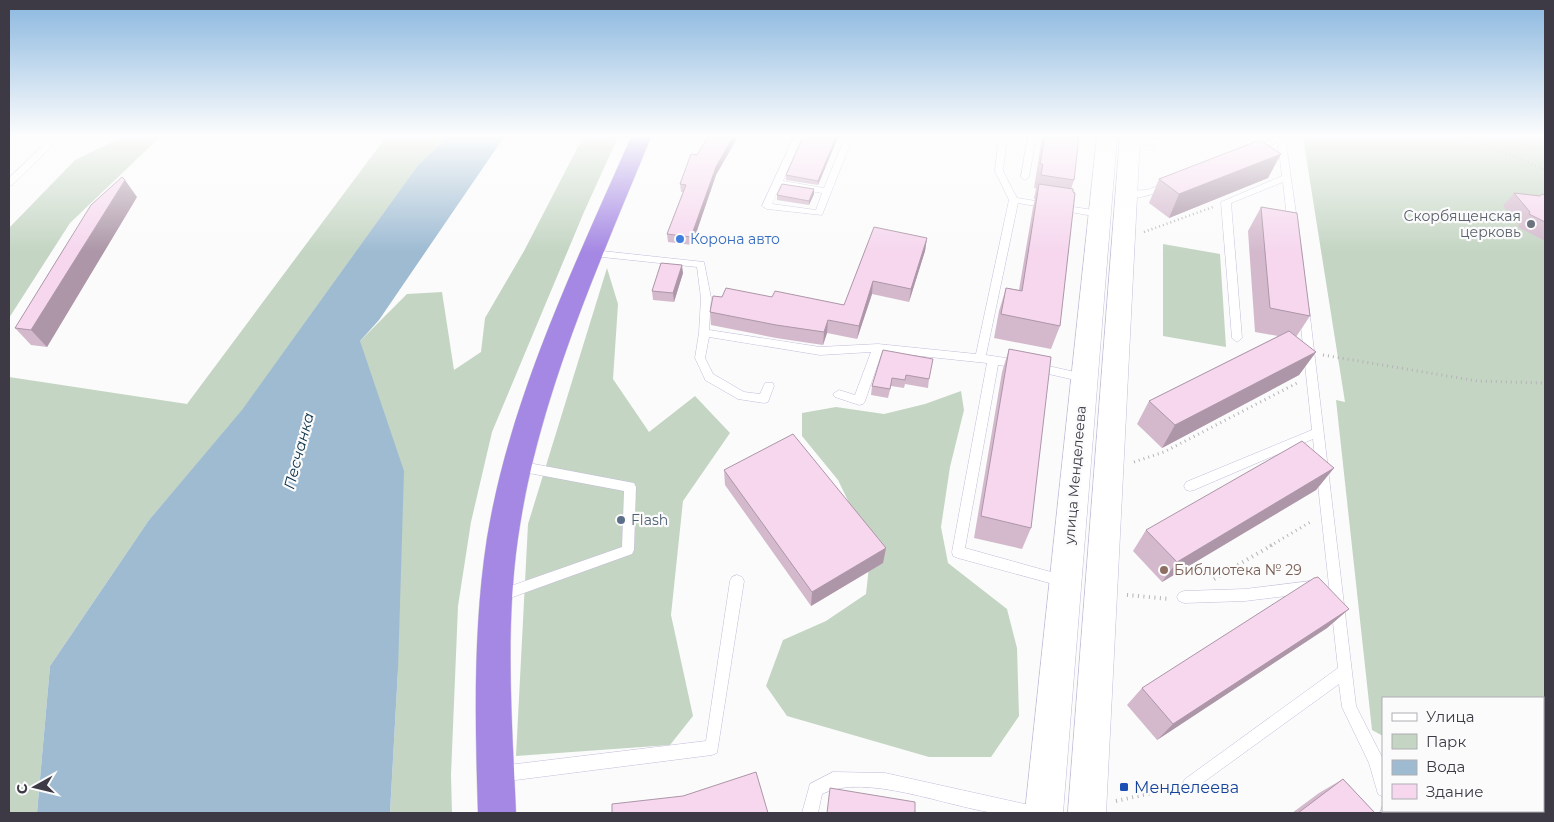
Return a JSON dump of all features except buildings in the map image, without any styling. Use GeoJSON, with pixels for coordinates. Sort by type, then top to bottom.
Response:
{"type":"FeatureCollection","features":[{"type":"Feature","properties":{"kind":"highway"},"geometry":{"type":"LineString","coordinates":[[496,813],[494,676],[503,538],[518,466],[535,404],[558,338],[625,175]]}},
{"type":"Feature","properties":{"kind":"street","name":"улица Менделеева"},"geometry":{"type":"LineString","coordinates":[[1044,813],[1099,214],[1111,175]]}},
{"type":"Feature","properties":{"kind":"street"},"geometry":{"type":"LineString","coordinates":[[1096,808],[1115,383],[1127,194],[1125,175]]}},
{"type":"Feature","properties":{"kind":"street"},"geometry":{"type":"LineString","coordinates":[[1084,378],[1115,383]]}},
{"type":"Feature","properties":{"kind":"lane"},"geometry":{"type":"LineString","coordinates":[[780,175],[767,206],[819,213],[833,175]]}},
{"type":"Feature","properties":{"kind":"lane"},"geometry":{"type":"LineString","coordinates":[[980,358],[1014,200],[1001,175]]}},
{"type":"Feature","properties":{"kind":"lane"},"geometry":{"type":"LineString","coordinates":[[1237,338],[1226,202],[1287,177],[1294,236]]}},
{"type":"Feature","properties":{"kind":"lane"},"geometry":{"type":"LineString","coordinates":[[1127,194],[1148,193],[1175,182]]}},
{"type":"Feature","properties":{"kind":"lane"},"geometry":{"type":"LineString","coordinates":[[777,183],[827,191]]}},
{"type":"Feature","properties":{"kind":"lane"},"geometry":{"type":"LineString","coordinates":[[1014,200],[1099,214]]}},
{"type":"Feature","properties":{"kind":"lane"},"geometry":{"type":"LineString","coordinates":[[593,253],[701,264],[706,298],[700,358],[709,377],[742,396],[764,399],[770,386]]}},
{"type":"Feature","properties":{"kind":"lane"},"geometry":{"type":"LineString","coordinates":[[1302,295],[1349,707],[1379,762],[1382,782]]}},
{"type":"Feature","properties":{"kind":"lane"},"geometry":{"type":"LineString","coordinates":[[704,333],[820,351],[878,348],[980,358],[1084,378]]}},
{"type":"Feature","properties":{"kind":"lane"},"geometry":{"type":"LineString","coordinates":[[839,394],[859,401],[878,348]]}},
{"type":"Feature","properties":{"kind":"lane"},"geometry":{"type":"LineString","coordinates":[[993,360],[958,552],[1065,582]]}},
{"type":"Feature","properties":{"kind":"lane"},"geometry":{"type":"LineString","coordinates":[[1190,486],[1319,432]]}},
{"type":"Feature","properties":{"kind":"lane"},"geometry":{"type":"LineString","coordinates":[[498,597],[628,550],[630,487],[518,466]]}},
{"type":"Feature","properties":{"kind":"lane"},"geometry":{"type":"LineString","coordinates":[[496,774],[712,748],[737,581]]}},
{"type":"Feature","properties":{"kind":"lane"},"geometry":{"type":"LineString","coordinates":[[1184,597],[1245,595],[1336,585]]}},
{"type":"Feature","properties":{"kind":"lane"},"geometry":{"type":"LineString","coordinates":[[1190,784],[1345,671]]}},
{"type":"Feature","properties":{"kind":"lane"},"geometry":{"type":"LineString","coordinates":[[810,813],[815,789],[833,780],[885,781],[1029,813]]}},
{"type":"Feature","properties":{"kind":"path"},"geometry":{"type":"LineString","coordinates":[[1140,233],[1226,202]]}},
{"type":"Feature","properties":{"kind":"path"},"geometry":{"type":"LineString","coordinates":[[1314,353],[1477,381],[1545,383]]}},
{"type":"Feature","properties":{"kind":"path"},"geometry":{"type":"LineString","coordinates":[[1132,462],[1164,452],[1312,374]]}},
{"type":"Feature","properties":{"kind":"path"},"geometry":{"type":"LineString","coordinates":[[1120,594],[1163,600],[1184,597],[1328,512]]}},
{"type":"Feature","properties":{"kind":"path"},"geometry":{"type":"LineString","coordinates":[[1096,808],[1190,784]]}},
{"type":"Feature","properties":{"kind":"green space"},"geometry":{"type":"Polygon","coordinates":[[[60,175],[120,175],[70,223],[9,318],[9,228],[60,175]]]}},
{"type":"Feature","properties":{"kind":"green space"},"geometry":{"type":"Polygon","coordinates":[[[357,175],[411,175],[242,411],[149,520],[50,666],[37,813],[9,813],[9,377],[187,404],[357,175]]]}},
{"type":"Feature","properties":{"kind":"green space"},"geometry":{"type":"Polygon","coordinates":[[[563,175],[601,175],[492,432],[471,522],[458,606],[451,775],[452,813],[390,813],[398,670],[360,341],[407,294],[442,292],[454,370],[481,352],[485,318],[524,251],[563,175]]]}},
{"type":"Feature","properties":{"kind":"green space"},"geometry":{"type":"Polygon","coordinates":[[[1309,175],[1545,175],[1545,806],[1544,697],[1382,697],[1382,735],[1372,730],[1336,400],[1345,402],[1309,175]]]}},
{"type":"Feature","properties":{"kind":"green space"},"geometry":{"type":"Polygon","coordinates":[[[1163,244],[1220,254],[1226,347],[1163,336],[1163,244]]]}},
{"type":"Feature","properties":{"kind":"green space"},"geometry":{"type":"Polygon","coordinates":[[[607,268],[618,304],[613,379],[649,432],[695,396],[730,433],[683,501],[671,615],[693,716],[670,745],[516,756],[528,524],[607,268]]]}},
{"type":"Feature","properties":{"kind":"green space"},"geometry":{"type":"Polygon","coordinates":[[[961,391],[964,410],[950,467],[941,527],[948,563],[1007,609],[1017,648],[1019,716],[991,757],[929,757],[787,716],[766,686],[783,640],[826,621],[866,594],[871,548],[838,480],[802,436],[802,413],[836,407],[884,414],[925,404],[961,391]]]}},
{"type":"Feature","properties":{"kind":"water","name":"Песчанка"},"geometry":{"type":"Polygon","coordinates":[[[411,175],[478,175],[379,320],[360,341],[404,471],[398,670],[390,813],[37,813],[50,666],[149,520],[242,410],[411,175]]]}},
{"type":"Feature","properties":{"kind":"place","name":"Скорбященская церковь"},"geometry":{"type":"Point","coordinates":[1531,224]}},
{"type":"Feature","properties":{"kind":"place","name":"Корона авто"},"geometry":{"type":"Point","coordinates":[680,239]}},
{"type":"Feature","properties":{"kind":"place","name":"Flash"},"geometry":{"type":"Point","coordinates":[621,520]}},
{"type":"Feature","properties":{"kind":"place","name":"Библиотека № 29"},"geometry":{"type":"Point","coordinates":[1164,570]}},
{"type":"Feature","properties":{"kind":"place","name":"Менделеева"},"geometry":{"type":"Point","coordinates":[1124,787]}}]}
